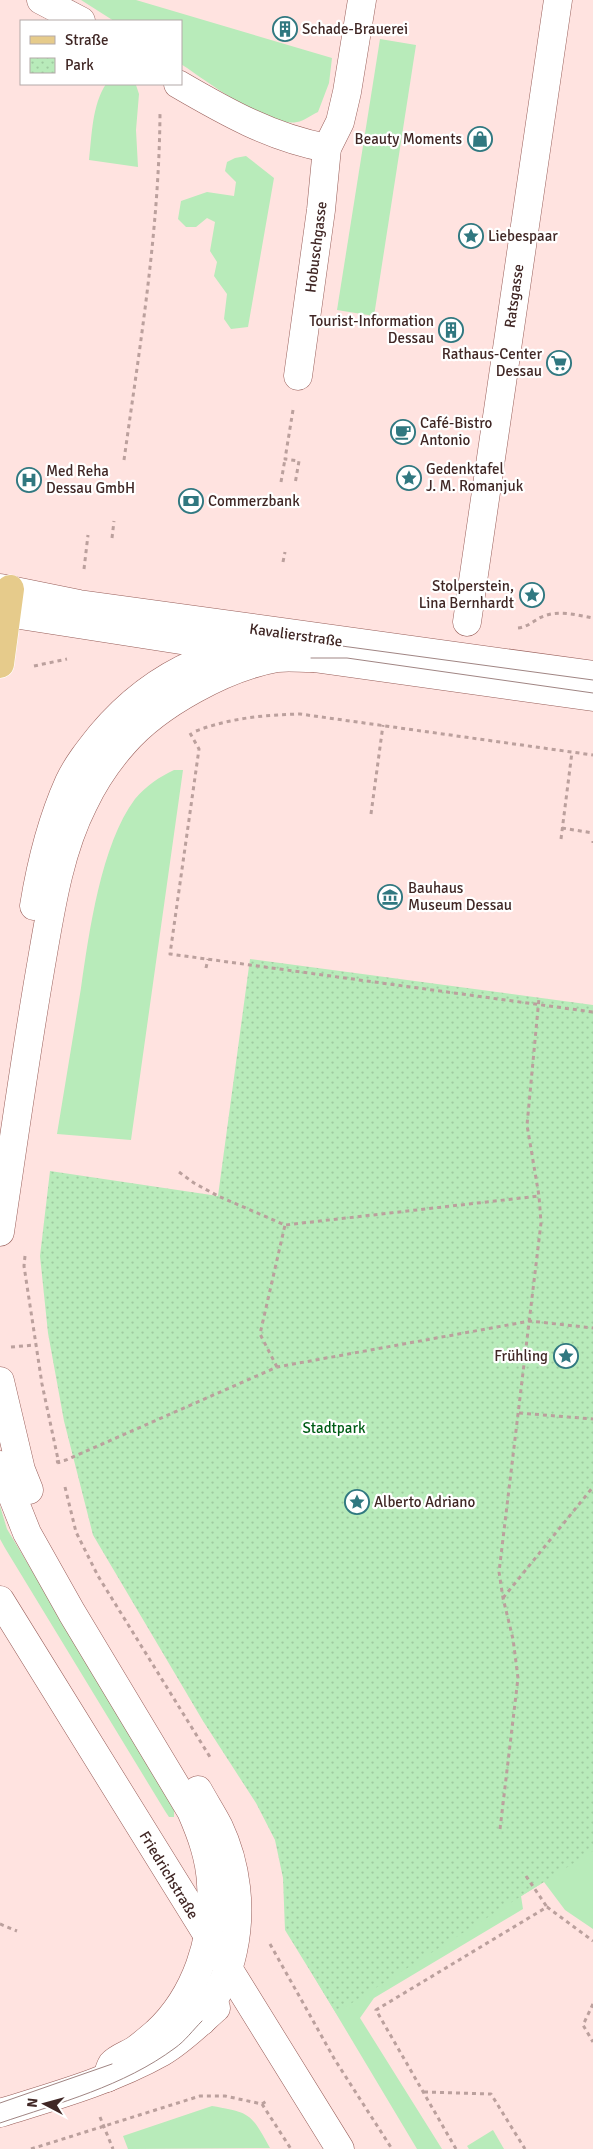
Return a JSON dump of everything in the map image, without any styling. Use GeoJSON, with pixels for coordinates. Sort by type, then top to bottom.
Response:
{"type":"FeatureCollection","features":[{"type":"Feature","properties":{"kind":"main road"},"geometry":{"type":"LineString","coordinates":[[0,664],[4,601]]}},
{"type":"Feature","properties":{"kind":"street"},"geometry":{"type":"LineString","coordinates":[[41,0],[79,20]]}},
{"type":"Feature","properties":{"kind":"street","name":"Hobuschgasse"},"geometry":{"type":"LineString","coordinates":[[298,376],[321,210],[327,148],[340,122],[348,92],[362,0]]}},
{"type":"Feature","properties":{"kind":"street","name":"Ratsgasse"},"geometry":{"type":"LineString","coordinates":[[467,622],[558,0]]}},
{"type":"Feature","properties":{"kind":"street"},"geometry":{"type":"LineString","coordinates":[[180,85],[238,118],[275,135],[299,143],[327,148]]}},
{"type":"Feature","properties":{"kind":"street","name":"Kavalierstraße"},"geometry":{"type":"LineString","coordinates":[[4,601],[79,604],[593,697]]}},
{"type":"Feature","properties":{"kind":"street","name":"Kavalierstraße"},"geometry":{"type":"LineString","coordinates":[[4,601],[237,648],[305,644],[593,675]]}},
{"type":"Feature","properties":{"kind":"street"},"geometry":{"type":"LineString","coordinates":[[0,1232],[24,1060],[50,915],[57,881],[69,840],[83,803],[104,768],[124,742],[152,718],[208,682],[260,662],[279,658],[305,644]]}},
{"type":"Feature","properties":{"kind":"street"},"geometry":{"type":"LineString","coordinates":[[0,1116],[41,861],[55,816],[70,780],[88,751],[131,702],[161,681],[192,664],[237,648]]}},
{"type":"Feature","properties":{"kind":"street"},"geometry":{"type":"LineString","coordinates":[[0,1381],[21,1470],[55,1548],[82,1598],[180,1758],[219,1827],[234,1870],[237,1893],[233,1978],[202,2021],[163,2051],[107,2078],[63,2094],[0,2113]]}},
{"type":"Feature","properties":{"kind":"street"},"geometry":{"type":"LineString","coordinates":[[0,1465],[27,1533],[72,1613],[191,1811],[201,1836],[212,1885],[207,1936],[201,1963],[192,1986],[180,2006],[157,2032],[135,2050],[112,2064],[107,2078]]}},
{"type":"Feature","properties":{"kind":"street","name":"Friedrichstraße"},"geometry":{"type":"LineString","coordinates":[[0,1600],[340,2149]]}},
{"type":"Feature","properties":{"kind":"path"},"geometry":{"type":"LineString","coordinates":[[124,460],[151,268],[160,168],[160,112]]}},
{"type":"Feature","properties":{"kind":"path"},"geometry":{"type":"LineString","coordinates":[[281,482],[298,376]]}},
{"type":"Feature","properties":{"kind":"path"},"geometry":{"type":"LineString","coordinates":[[285,459],[299,461],[295,484]]}},
{"type":"Feature","properties":{"kind":"path"},"geometry":{"type":"LineString","coordinates":[[112,538],[114,521]]}},
{"type":"Feature","properties":{"kind":"path"},"geometry":{"type":"LineString","coordinates":[[84,571],[88,535]]}},
{"type":"Feature","properties":{"kind":"path"},"geometry":{"type":"LineString","coordinates":[[283,562],[285,552]]}},
{"type":"Feature","properties":{"kind":"path"},"geometry":{"type":"LineString","coordinates":[[467,622],[522,628],[544,616],[560,613],[593,618]]}},
{"type":"Feature","properties":{"kind":"path"},"geometry":{"type":"LineString","coordinates":[[183,738],[190,733],[212,725],[259,716],[300,714],[593,754]]}},
{"type":"Feature","properties":{"kind":"path"},"geometry":{"type":"LineString","coordinates":[[371,814],[383,725]]}},
{"type":"Feature","properties":{"kind":"path"},"geometry":{"type":"LineString","coordinates":[[190,733],[199,749],[170,954],[593,1012]]}},
{"type":"Feature","properties":{"kind":"path"},"geometry":{"type":"LineString","coordinates":[[561,839],[572,752]]}},
{"type":"Feature","properties":{"kind":"path"},"geometry":{"type":"LineString","coordinates":[[562,828],[593,832]]}},
{"type":"Feature","properties":{"kind":"path"},"geometry":{"type":"LineString","coordinates":[[206,968],[208,959]]}},
{"type":"Feature","properties":{"kind":"path"},"geometry":{"type":"LineString","coordinates":[[500,1829],[518,1678],[513,1639],[499,1572],[541,1223],[539,1196],[527,1125],[539,998]]}},
{"type":"Feature","properties":{"kind":"path"},"geometry":{"type":"LineString","coordinates":[[180,1172],[194,1183],[218,1196],[285,1225],[539,1196]]}},
{"type":"Feature","properties":{"kind":"path"},"geometry":{"type":"LineString","coordinates":[[277,1367],[260,1334],[285,1225]]}},
{"type":"Feature","properties":{"kind":"path"},"geometry":{"type":"LineString","coordinates":[[26,1248],[24,1266],[35,1345],[60,1470]]}},
{"type":"Feature","properties":{"kind":"path"},"geometry":{"type":"LineString","coordinates":[[58,1462],[277,1367],[530,1321],[593,1328]]}},
{"type":"Feature","properties":{"kind":"path"},"geometry":{"type":"LineString","coordinates":[[9,1348],[35,1345]]}},
{"type":"Feature","properties":{"kind":"path"},"geometry":{"type":"LineString","coordinates":[[519,1413],[593,1419]]}},
{"type":"Feature","properties":{"kind":"path"},"geometry":{"type":"LineString","coordinates":[[63,1478],[76,1532],[98,1576],[215,1764]]}},
{"type":"Feature","properties":{"kind":"path"},"geometry":{"type":"LineString","coordinates":[[503,1598],[593,1487]]}},
{"type":"Feature","properties":{"kind":"path"},"geometry":{"type":"LineString","coordinates":[[526,1876],[547,1907],[593,1941]]}},
{"type":"Feature","properties":{"kind":"path"},"geometry":{"type":"LineString","coordinates":[[456,2149],[376,2010],[547,1907]]}},
{"type":"Feature","properties":{"kind":"path"},"geometry":{"type":"LineString","coordinates":[[0,1924],[17,1931]]}},
{"type":"Feature","properties":{"kind":"path"},"geometry":{"type":"LineString","coordinates":[[269,1942],[335,2060],[392,2149]]}},
{"type":"Feature","properties":{"kind":"path"},"geometry":{"type":"LineString","coordinates":[[593,2004],[583,2026],[593,2042]]}},
{"type":"Feature","properties":{"kind":"path"},"geometry":{"type":"LineString","coordinates":[[423,2092],[491,2094],[525,2149]]}},
{"type":"Feature","properties":{"kind":"path"},"geometry":{"type":"LineString","coordinates":[[31,2149],[200,2096],[224,2096],[262,2104],[291,2149]]}},
{"type":"Feature","properties":{"kind":"green space"},"geometry":{"type":"Polygon","coordinates":[[[81,0],[136,0],[332,58],[329,83],[318,112],[297,122],[284,122],[270,118],[237,102],[182,65],[182,20],[112,20],[81,0]]]}},
{"type":"Feature","properties":{"kind":"green space"},"geometry":{"type":"Polygon","coordinates":[[[380,39],[416,45],[374,316],[337,310],[380,39]]]}},
{"type":"Feature","properties":{"kind":"green space"},"geometry":{"type":"Polygon","coordinates":[[[105,85],[136,85],[139,94],[136,130],[138,167],[89,160],[95,111],[105,85]]]}},
{"type":"Feature","properties":{"kind":"green space"},"geometry":{"type":"Polygon","coordinates":[[[246,156],[274,178],[248,327],[231,329],[224,319],[227,294],[214,276],[217,262],[210,251],[215,222],[207,218],[196,227],[186,227],[178,219],[181,201],[207,192],[234,196],[236,182],[225,171],[227,162],[246,156]]]}},
{"type":"Feature","properties":{"kind":"green space"},"geometry":{"type":"Polygon","coordinates":[[[174,770],[183,770],[131,1140],[57,1134],[88,942],[105,864],[123,818],[135,799],[153,782],[174,770]]]}},
{"type":"Feature","properties":{"kind":"green space","name":"Stadtpark"},"geometry":{"type":"Polygon","coordinates":[[[250,959],[593,1005],[593,1851],[336,2013],[285,1930],[283,1878],[275,1840],[256,1803],[203,1721],[93,1535],[64,1421],[48,1333],[40,1256],[50,1171],[218,1196],[250,959]]]}},
{"type":"Feature","properties":{"kind":"green space"},"geometry":{"type":"Polygon","coordinates":[[[0,1506],[7,1529],[174,1808],[174,1817],[169,1817],[165,1811],[5,1548],[0,1539],[0,1506]]]}},
{"type":"Feature","properties":{"kind":"green space"},"geometry":{"type":"Polygon","coordinates":[[[593,1812],[593,1929],[565,1910],[544,1882],[521,1896],[523,1909],[374,1998],[360,2018],[442,2149],[417,2149],[310,1970],[593,1812]]]}},
{"type":"Feature","properties":{"kind":"green space"},"geometry":{"type":"Polygon","coordinates":[[[212,2106],[243,2113],[249,2117],[259,2128],[270,2148],[128,2149],[123,2136],[212,2106]]]}},
{"type":"Feature","properties":{"kind":"green space"},"geometry":{"type":"Polygon","coordinates":[[[493,2130],[504,2149],[469,2149],[467,2146],[493,2130]]]}},
{"type":"Feature","properties":{"kind":"tram line"},"geometry":{"type":"LineString","coordinates":[[290,639],[593,680]]}},
{"type":"Feature","properties":{"kind":"tram line"},"geometry":{"type":"LineString","coordinates":[[311,658],[347,658],[593,693]]}},
{"type":"Feature","properties":{"kind":"tram line"},"geometry":{"type":"LineString","coordinates":[[0,2123],[90,2092],[134,2073],[179,2045],[202,2021]]}},
{"type":"Feature","properties":{"kind":"tram line"},"geometry":{"type":"LineString","coordinates":[[0,2103],[112,2064]]}},
{"type":"Feature","properties":{"kind":"place","name":"Schade-Brauerei"},"geometry":{"type":"Point","coordinates":[285,29]}},
{"type":"Feature","properties":{"kind":"place","name":"Beauty Moments"},"geometry":{"type":"Point","coordinates":[480,139]}},
{"type":"Feature","properties":{"kind":"place","name":"Liebespaar"},"geometry":{"type":"Point","coordinates":[471,236]}},
{"type":"Feature","properties":{"kind":"place","name":"Tourist-Information Dessau"},"geometry":{"type":"Point","coordinates":[451,330]}},
{"type":"Feature","properties":{"kind":"place","name":"Rathaus-Center Dessau"},"geometry":{"type":"Point","coordinates":[559,363]}},
{"type":"Feature","properties":{"kind":"place","name":"Café-Bistro Antonio"},"geometry":{"type":"Point","coordinates":[403,432]}},
{"type":"Feature","properties":{"kind":"place","name":"Gedenktafel J. M. Romanjuk"},"geometry":{"type":"Point","coordinates":[409,478]}},
{"type":"Feature","properties":{"kind":"place","name":"Med Reha Dessau GmbH"},"geometry":{"type":"Point","coordinates":[29,480]}},
{"type":"Feature","properties":{"kind":"place","name":"Commerzbank"},"geometry":{"type":"Point","coordinates":[191,501]}},
{"type":"Feature","properties":{"kind":"place","name":"Stolperstein, Lina Bernhardt"},"geometry":{"type":"Point","coordinates":[532,595]}},
{"type":"Feature","properties":{"kind":"place","name":"Bauhaus Museum Dessau"},"geometry":{"type":"Point","coordinates":[390,897]}},
{"type":"Feature","properties":{"kind":"place","name":"Frühling"},"geometry":{"type":"Point","coordinates":[566,1356]}},
{"type":"Feature","properties":{"kind":"place","name":"Alberto Adriano"},"geometry":{"type":"Point","coordinates":[357,1502]}}]}
